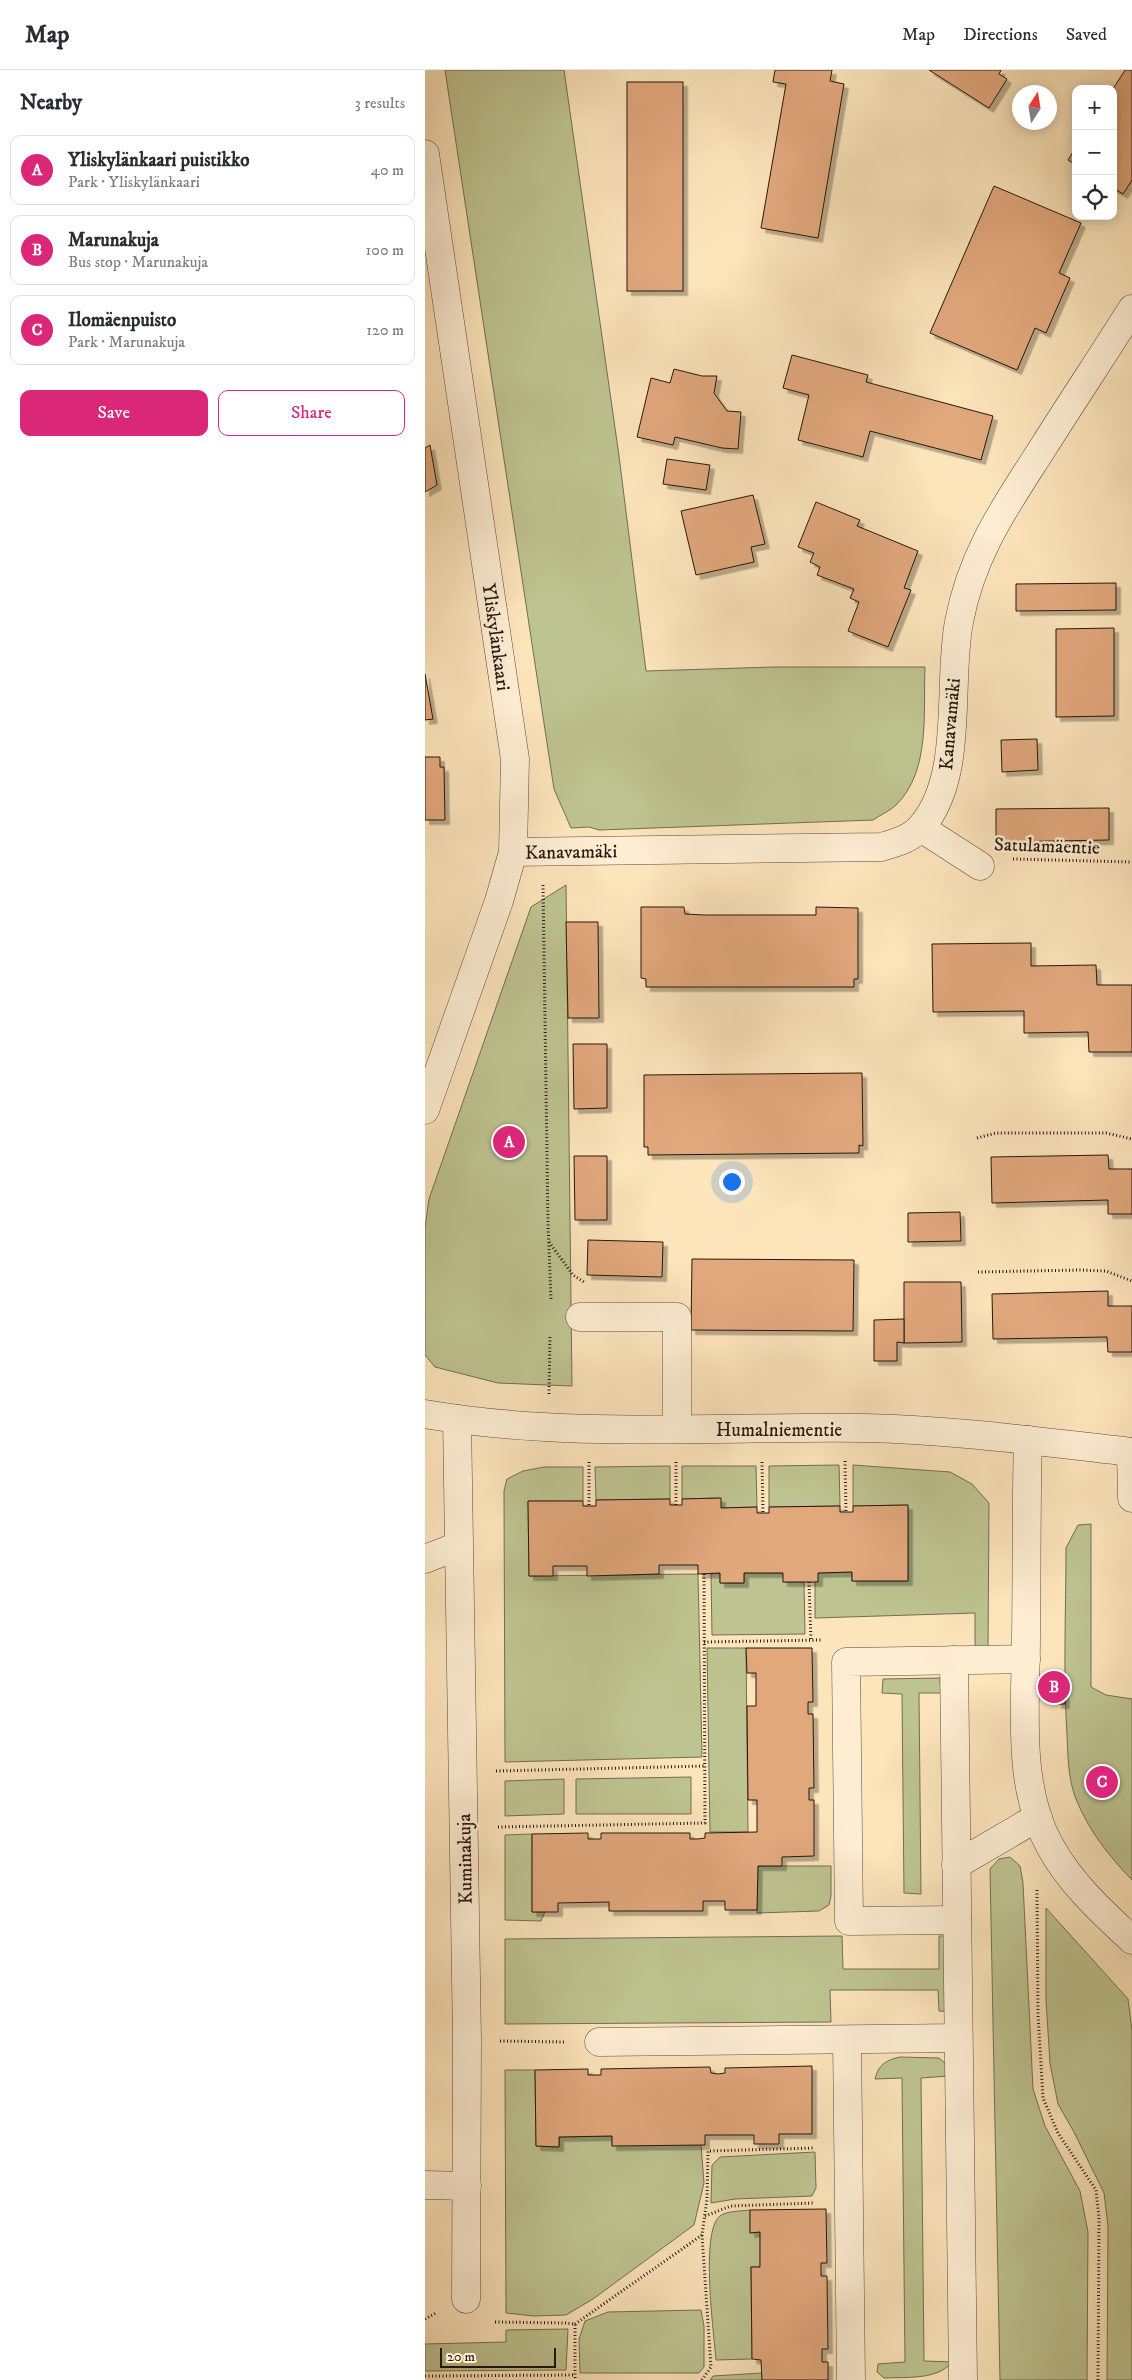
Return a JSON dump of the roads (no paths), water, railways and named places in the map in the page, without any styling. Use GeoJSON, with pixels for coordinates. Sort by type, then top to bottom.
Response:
{"type":"FeatureCollection","features":[{"type":"Feature","properties":{"kind":"street","name":"Yliskylänkaari"},"geometry":{"type":"LineString","coordinates":[[425,154],[515,759],[513,852],[499,901],[425,1110]]}},
{"type":"Feature","properties":{"kind":"street","name":"Kanavamäki"},"geometry":{"type":"LineString","coordinates":[[513,852],[881,847],[902,841],[921,828],[934,807],[943,785],[951,745],[954,660],[959,622],[966,590],[978,555],[1019,485],[1132,309]]}},
{"type":"Feature","properties":{"kind":"street"},"geometry":{"type":"LineString","coordinates":[[921,828],[970,860]]}},
{"type":"Feature","properties":{"kind":"street"},"geometry":{"type":"LineString","coordinates":[[580,1317],[677,1317],[677,1429]]}},
{"type":"Feature","properties":{"kind":"street","name":"Humalniementie"},"geometry":{"type":"LineString","coordinates":[[425,1414],[457,1419],[555,1428],[925,1430],[1132,1452]]}},
{"type":"Feature","properties":{"kind":"street","name":"Kuminakuja"},"geometry":{"type":"LineString","coordinates":[[457,1419],[467,2040],[466,2300]]}},
{"type":"Feature","properties":{"kind":"street"},"geometry":{"type":"LineString","coordinates":[[1028,1440],[1027,1781],[1049,1846],[1089,1899],[1132,1940]]}},
{"type":"Feature","properties":{"kind":"street"},"geometry":{"type":"LineString","coordinates":[[1132,1452],[1132,1498]]}},
{"type":"Feature","properties":{"kind":"street"},"geometry":{"type":"LineString","coordinates":[[425,1560],[458,1546]]}},
{"type":"Feature","properties":{"kind":"street"},"geometry":{"type":"LineString","coordinates":[[957,1920],[849,1921],[846,1662],[1027,1659]]}},
{"type":"Feature","properties":{"kind":"street"},"geometry":{"type":"LineString","coordinates":[[954,1660],[963,2380]]}},
{"type":"Feature","properties":{"kind":"street"},"geometry":{"type":"LineString","coordinates":[[956,1865],[1038,1817]]}},
{"type":"Feature","properties":{"kind":"street"},"geometry":{"type":"LineString","coordinates":[[599,2042],[958,2038]]}},
{"type":"Feature","properties":{"kind":"street"},"geometry":{"type":"LineString","coordinates":[[847,2040],[851,2380]]}},
{"type":"Feature","properties":{"kind":"street"},"geometry":{"type":"LineString","coordinates":[[425,2185],[467,2186]]}},
{"type":"Feature","properties":{"kind":"place","name":"Yliskylänkaari puistikko"},"geometry":{"type":"Point","coordinates":[509,1142]}},
{"type":"Feature","properties":{"kind":"place","name":"Marunakuja"},"geometry":{"type":"Point","coordinates":[1054,1687]}},
{"type":"Feature","properties":{"kind":"place","name":"Ilomäenpuisto"},"geometry":{"type":"Point","coordinates":[1102,1782]}}]}
